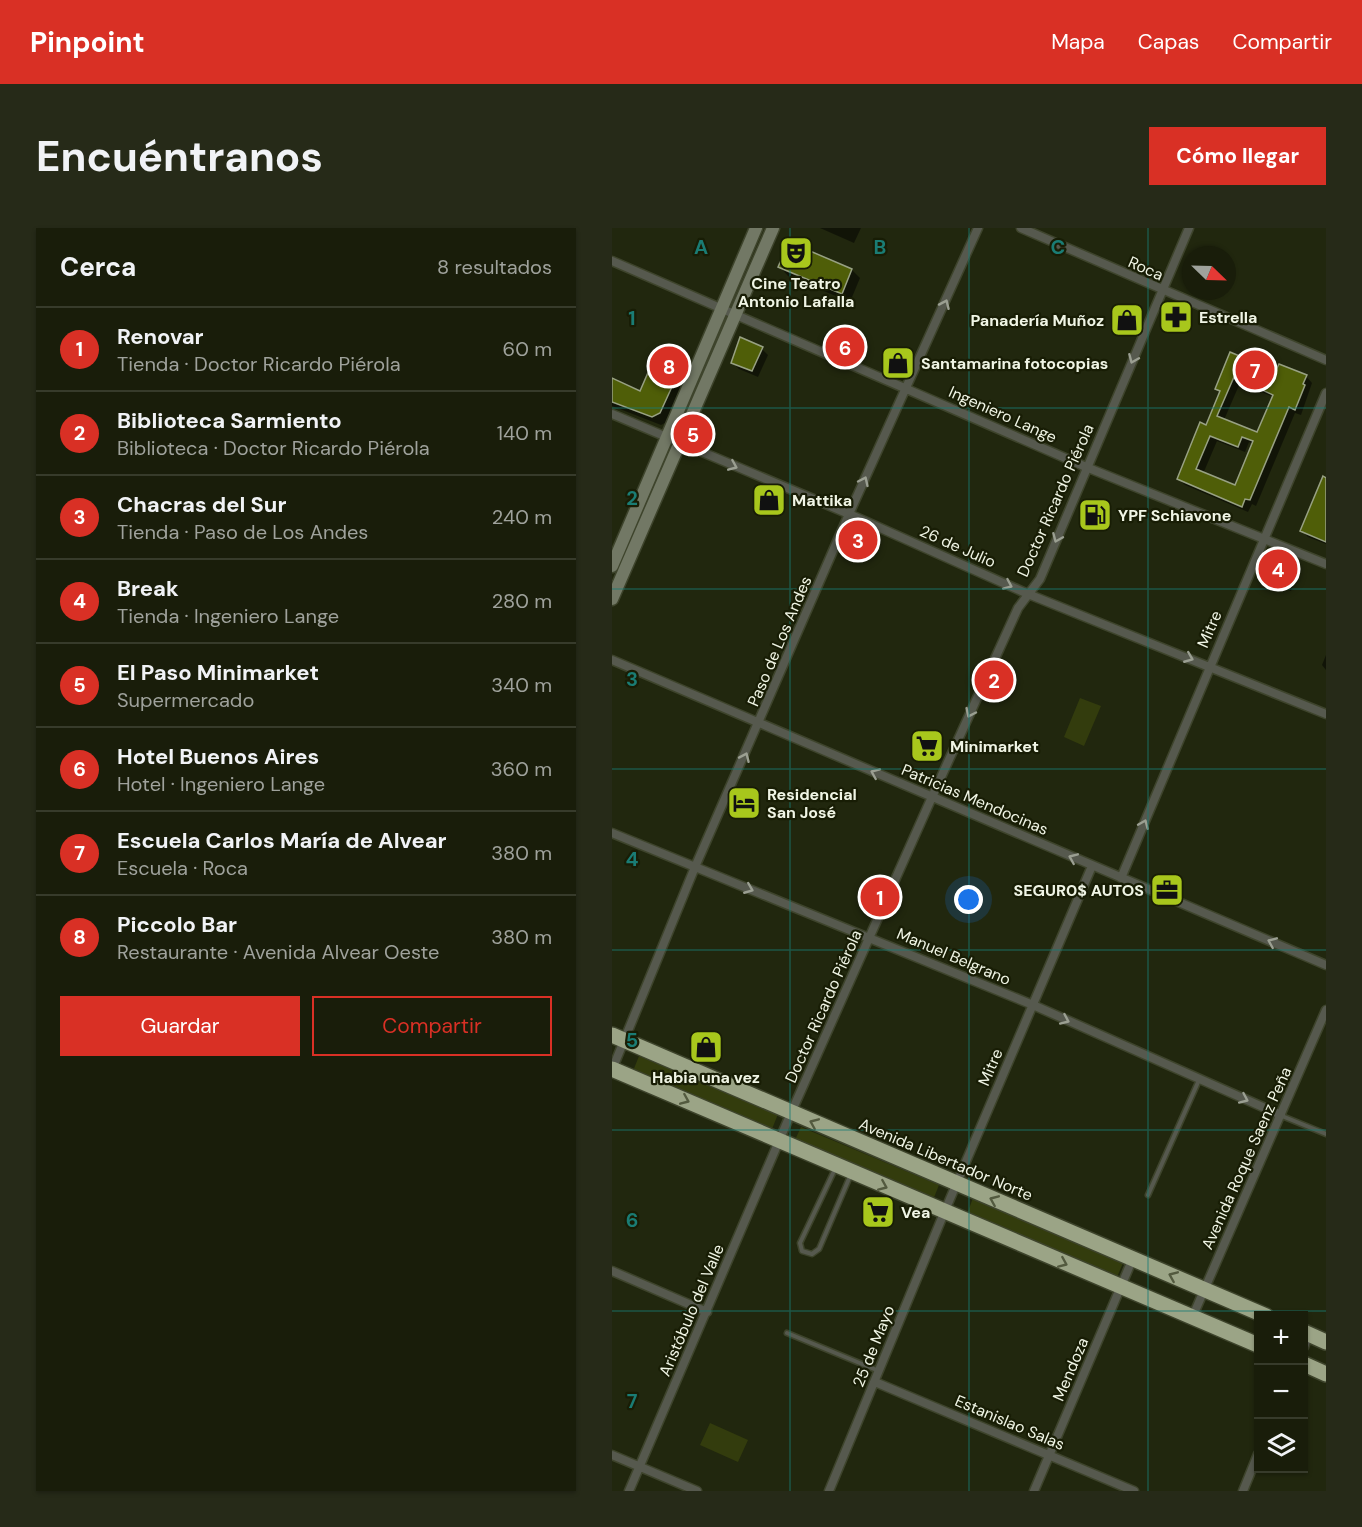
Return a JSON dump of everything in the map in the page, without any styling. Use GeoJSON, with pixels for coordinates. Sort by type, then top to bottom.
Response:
{"type":"FeatureCollection","features":[{"type":"Feature","properties":{"kind":"highway","name":"Avenida Libertador Norte"},"geometry":{"type":"LineString","coordinates":[[618,1038],[1255,1311]]}},
{"type":"Feature","properties":{"kind":"highway"},"geometry":{"type":"LineString","coordinates":[[612,1069],[944,1213],[1254,1343]]}},
{"type":"Feature","properties":{"kind":"highway"},"geometry":{"type":"LineString","coordinates":[[1308,1339],[1326,1342]]}},
{"type":"Feature","properties":{"kind":"highway"},"geometry":{"type":"LineString","coordinates":[[1306,1365],[1326,1374]]}},
{"type":"Feature","properties":{"kind":"main road"},"geometry":{"type":"LineString","coordinates":[[612,566],[756,228]]}},
{"type":"Feature","properties":{"kind":"main road"},"geometry":{"type":"LineString","coordinates":[[612,599],[773,228]]}},
{"type":"Feature","properties":{"kind":"street","name":"Paso de Los Andes"},"geometry":{"type":"LineString","coordinates":[[612,1069],[618,1038],[760,724],[849,514],[978,228]]}},
{"type":"Feature","properties":{"kind":"street","name":"Roca"},"geometry":{"type":"LineString","coordinates":[[1021,228],[1162,292],[1326,360]]}},
{"type":"Feature","properties":{"kind":"street","name":"Doctor Ricardo Piérola"},"geometry":{"type":"LineString","coordinates":[[780,1142],[1018,608],[1040,579],[1189,228]]}},
{"type":"Feature","properties":{"kind":"street","name":"Ingeniero Lange"},"geometry":{"type":"LineString","coordinates":[[612,261],[1086,467],[1326,564]]}},
{"type":"Feature","properties":{"kind":"street","name":"Mitre"},"geometry":{"type":"LineString","coordinates":[[1121,878],[1263,537],[1326,393]]}},
{"type":"Feature","properties":{"kind":"street","name":"26 de Julio"},"geometry":{"type":"LineString","coordinates":[[612,414],[849,514],[1028,594],[1326,714]]}},
{"type":"Feature","properties":{"kind":"street","name":"Patricias Mendocinas"},"geometry":{"type":"LineString","coordinates":[[612,660],[1326,965]]}},
{"type":"Feature","properties":{"kind":"street","name":"Manuel Belgrano"},"geometry":{"type":"LineString","coordinates":[[612,833],[1033,1005],[1281,1115]]}},
{"type":"Feature","properties":{"kind":"street","name":"Mitre"},"geometry":{"type":"LineString","coordinates":[[944,1213],[1092,866]]}},
{"type":"Feature","properties":{"kind":"street","name":"Avenida Roque Saenz Peña"},"geometry":{"type":"LineString","coordinates":[[1192,1318],[1326,1010]]}},
{"type":"Feature","properties":{"kind":"street","name":"Aristóbulo del Valle"},"geometry":{"type":"LineString","coordinates":[[629,1491],[780,1142]]}},
{"type":"Feature","properties":{"kind":"street","name":"25 de Mayo"},"geometry":{"type":"LineString","coordinates":[[829,1491],[944,1213]]}},
{"type":"Feature","properties":{"kind":"street","name":"Mendoza"},"geometry":{"type":"LineString","coordinates":[[1034,1491],[1133,1258]]}},
{"type":"Feature","properties":{"kind":"street"},"geometry":{"type":"LineString","coordinates":[[612,1271],[707,1312]]}},
{"type":"Feature","properties":{"kind":"street","name":"Estanislao Salas"},"geometry":{"type":"LineString","coordinates":[[875,1382],[1134,1491]]}},
{"type":"Feature","properties":{"kind":"street"},"geometry":{"type":"LineString","coordinates":[[612,1455],[697,1491]]}},
{"type":"Feature","properties":{"kind":"street"},"geometry":{"type":"LineString","coordinates":[[1243,1491],[1254,1464]]}},
{"type":"Feature","properties":{"kind":"lane"},"geometry":{"type":"LineString","coordinates":[[1148,1195],[1200,1079]]}},
{"type":"Feature","properties":{"kind":"lane"},"geometry":{"type":"LineString","coordinates":[[1281,1115],[1326,1134]]}},
{"type":"Feature","properties":{"kind":"lane"},"geometry":{"type":"LineString","coordinates":[[836,1166],[800,1243],[802,1251],[807,1254],[812,1254],[819,1249],[851,1173]]}},
{"type":"Feature","properties":{"kind":"lane"},"geometry":{"type":"LineString","coordinates":[[787,1333],[879,1371]]}},
{"type":"Feature","properties":{"kind":"green space"},"geometry":{"type":"Polygon","coordinates":[[[1080,698],[1101,706],[1084,746],[1064,737],[1080,698]]]}},
{"type":"Feature","properties":{"kind":"green space"},"geometry":{"type":"Polygon","coordinates":[[[639,1056],[778,1114],[772,1129],[633,1071],[639,1056]]]}},
{"type":"Feature","properties":{"kind":"green space"},"geometry":{"type":"Polygon","coordinates":[[[801,1127],[939,1185],[933,1200],[794,1142],[801,1127]]]}},
{"type":"Feature","properties":{"kind":"green space"},"geometry":{"type":"Polygon","coordinates":[[[973,1198],[1123,1263],[1117,1277],[967,1214],[973,1198]]]}},
{"type":"Feature","properties":{"kind":"green space"},"geometry":{"type":"Polygon","coordinates":[[[710,1423],[748,1440],[738,1462],[700,1445],[710,1423]]]}},
{"type":"Feature","properties":{"kind":"building"},"geometry":{"type":"Polygon","coordinates":[[[789,242],[852,269],[842,294],[778,267],[789,242]]]}},
{"type":"Feature","properties":{"kind":"building"},"geometry":{"type":"Polygon","coordinates":[[[740,337],[763,347],[752,371],[731,363],[740,337]]]}},
{"type":"Feature","properties":{"kind":"building"},"geometry":{"type":"Polygon","coordinates":[[[1230,352],[1249,360],[1250,356],[1277,368],[1279,364],[1307,375],[1295,410],[1289,407],[1250,500],[1245,499],[1242,507],[1177,479],[1200,422],[1206,425],[1220,391],[1215,389],[1230,352]],[[1234,377],[1217,416],[1257,432],[1273,395],[1234,377]],[[1210,436],[1196,469],[1235,485],[1253,441],[1242,437],[1238,447],[1210,436]]]}},
{"type":"Feature","properties":{"kind":"building"},"geometry":{"type":"Polygon","coordinates":[[[650,368],[676,378],[660,413],[652,417],[612,402],[612,378],[640,391],[650,368]]]}},
{"type":"Feature","properties":{"kind":"building"},"geometry":{"type":"Polygon","coordinates":[[[1323,476],[1326,478],[1326,542],[1300,531],[1323,476]]]}},
{"type":"Feature","properties":{"kind":"building"},"geometry":{"type":"Polygon","coordinates":[[[1270,553],[1295,563],[1285,586],[1261,576],[1270,553]]]}},
{"type":"Feature","properties":{"kind":"place","name":"Cine Teatro Antonio Lafalla"},"geometry":{"type":"Point","coordinates":[796,253]}},
{"type":"Feature","properties":{"kind":"place","name":"Estrella"},"geometry":{"type":"Point","coordinates":[1176,317]}},
{"type":"Feature","properties":{"kind":"place","name":"Panadería Muñoz"},"geometry":{"type":"Point","coordinates":[1127,320]}},
{"type":"Feature","properties":{"kind":"place","name":"Hotel Buenos Aires"},"geometry":{"type":"Point","coordinates":[845,347]}},
{"type":"Feature","properties":{"kind":"place","name":"Santamarina fotocopias"},"geometry":{"type":"Point","coordinates":[898,363]}},
{"type":"Feature","properties":{"kind":"place","name":"Piccolo Bar"},"geometry":{"type":"Point","coordinates":[669,366]}},
{"type":"Feature","properties":{"kind":"place","name":"Escuela Carlos María de Alvear"},"geometry":{"type":"Point","coordinates":[1255,370]}},
{"type":"Feature","properties":{"kind":"place","name":"El Paso Minimarket"},"geometry":{"type":"Point","coordinates":[693,434]}},
{"type":"Feature","properties":{"kind":"place","name":"Mattika"},"geometry":{"type":"Point","coordinates":[769,500]}},
{"type":"Feature","properties":{"kind":"place","name":"YPF Schiavone"},"geometry":{"type":"Point","coordinates":[1095,515]}},
{"type":"Feature","properties":{"kind":"place","name":"Chacras del Sur"},"geometry":{"type":"Point","coordinates":[858,540]}},
{"type":"Feature","properties":{"kind":"place","name":"Break"},"geometry":{"type":"Point","coordinates":[1278,569]}},
{"type":"Feature","properties":{"kind":"place","name":"Biblioteca Sarmiento"},"geometry":{"type":"Point","coordinates":[994,680]}},
{"type":"Feature","properties":{"kind":"place","name":"Minimarket"},"geometry":{"type":"Point","coordinates":[927,746]}},
{"type":"Feature","properties":{"kind":"place","name":"Residencial San José"},"geometry":{"type":"Point","coordinates":[744,803]}},
{"type":"Feature","properties":{"kind":"place","name":"SEGUR0$ AUTOS"},"geometry":{"type":"Point","coordinates":[1167,890]}},
{"type":"Feature","properties":{"kind":"place","name":"Renovar"},"geometry":{"type":"Point","coordinates":[880,897]}},
{"type":"Feature","properties":{"kind":"place","name":"Habia una vez"},"geometry":{"type":"Point","coordinates":[706,1047]}},
{"type":"Feature","properties":{"kind":"place","name":"Vea"},"geometry":{"type":"Point","coordinates":[878,1212]}}]}
